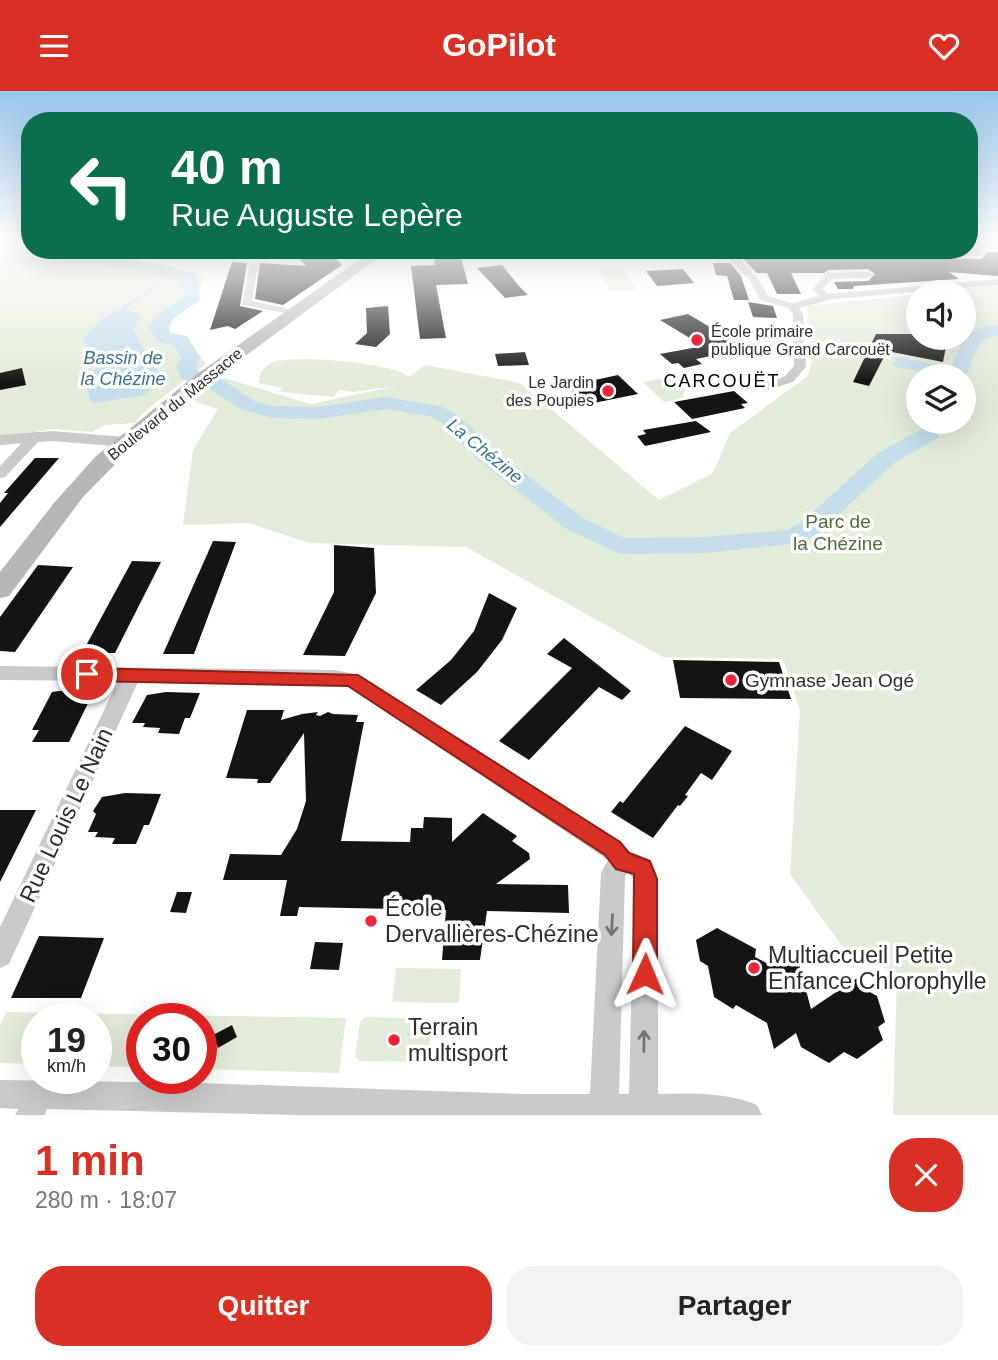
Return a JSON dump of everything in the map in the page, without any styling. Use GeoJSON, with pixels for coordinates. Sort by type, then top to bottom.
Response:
{"type":"FeatureCollection","features":[{"type":"Feature","properties":{"kind":"main road","name":"Boulevard du Massacre"},"geometry":{"type":"LineString","coordinates":[[0,590],[82,484],[131,437],[204,379],[331,286]]}},
{"type":"Feature","properties":{"kind":"street"},"geometry":{"type":"LineString","coordinates":[[249,286],[246,303],[293,313]]}},
{"type":"Feature","properties":{"kind":"street"},"geometry":{"type":"LineString","coordinates":[[757,286],[764,298],[792,306],[825,297],[940,286]]}},
{"type":"Feature","properties":{"kind":"street"},"geometry":{"type":"LineString","coordinates":[[820,286],[817,289],[825,297]]}},
{"type":"Feature","properties":{"kind":"street"},"geometry":{"type":"LineString","coordinates":[[765,387],[789,379],[800,367],[798,314],[792,306]]}},
{"type":"Feature","properties":{"kind":"street"},"geometry":{"type":"LineString","coordinates":[[1,473],[36,436]]}},
{"type":"Feature","properties":{"kind":"street"},"geometry":{"type":"LineString","coordinates":[[0,440],[36,436],[131,437]]}},
{"type":"Feature","properties":{"kind":"street"},"geometry":{"type":"LineString","coordinates":[[0,673],[352,680],[613,849],[624,862],[638,864],[645,871],[646,879],[643,1109]]}},
{"type":"Feature","properties":{"kind":"street","name":"Rue Louis Le Nain"},"geometry":{"type":"LineString","coordinates":[[0,955],[131,675]]}},
{"type":"Feature","properties":{"kind":"street"},"geometry":{"type":"LineString","coordinates":[[604,1107],[613,873],[624,862]]}},
{"type":"Feature","properties":{"kind":"street"},"geometry":{"type":"LineString","coordinates":[[0,1094],[34,1105],[200,1097],[522,1109],[604,1107],[721,1110],[747,1115]]}},
{"type":"Feature","properties":{"kind":"green space"},"geometry":{"type":"Polygon","coordinates":[[[0,286],[201,286],[197,303],[169,319],[171,334],[188,339],[206,364],[145,411],[135,423],[105,425],[92,432],[52,429],[0,438],[0,286]]]}},
{"type":"Feature","properties":{"kind":"green space"},"geometry":{"type":"Polygon","coordinates":[[[608,286],[635,286],[637,289],[611,291],[608,286]]]}},
{"type":"Feature","properties":{"kind":"green space","name":"Parc de la Chézine"},"geometry":{"type":"Polygon","coordinates":[[[998,286],[998,1115],[893,1115],[897,974],[845,950],[790,874],[800,710],[783,659],[663,657],[466,547],[309,543],[249,523],[183,525],[193,450],[218,409],[193,401],[224,378],[311,404],[396,386],[353,392],[339,390],[334,397],[280,392],[282,388],[258,383],[261,372],[268,365],[303,359],[384,367],[409,377],[425,365],[520,383],[659,500],[713,473],[730,433],[808,376],[812,361],[807,306],[906,295],[906,350],[976,350],[976,287],[998,286]]]}},
{"type":"Feature","properties":{"kind":"green space"},"geometry":{"type":"Polygon","coordinates":[[[667,378],[686,385],[683,398],[664,402],[643,382],[667,378]]]}},
{"type":"Feature","properties":{"kind":"green space"},"geometry":{"type":"Polygon","coordinates":[[[396,968],[461,969],[459,1003],[392,1002],[396,968]]]}},
{"type":"Feature","properties":{"kind":"green space"},"geometry":{"type":"Polygon","coordinates":[[[6,1012],[21,1012],[21,1064],[0,1063],[0,1025],[6,1012]]]}},
{"type":"Feature","properties":{"kind":"green space"},"geometry":{"type":"Polygon","coordinates":[[[112,1014],[126,1014],[126,1067],[112,1066],[112,1014]]]}},
{"type":"Feature","properties":{"kind":"green space"},"geometry":{"type":"Polygon","coordinates":[[[217,1016],[346,1018],[339,1073],[217,1069],[217,1016]]]}},
{"type":"Feature","properties":{"kind":"green space","name":"Terrain multisport"},"geometry":{"type":"Polygon","coordinates":[[[366,1017],[426,1019],[431,1024],[429,1056],[422,1062],[360,1061],[355,1056],[360,1022],[366,1017]]]}},
{"type":"Feature","properties":{"kind":"water","name":"Bassin de la Chézine"},"geometry":{"type":"Polygon","coordinates":[[[126,306],[125,309],[141,315],[133,329],[150,361],[166,381],[143,395],[95,403],[90,400],[87,387],[96,368],[83,338],[101,320],[126,306]]]}},
{"type":"Feature","properties":{"kind":"water"},"geometry":{"type":"Polygon","coordinates":[[[897,357],[934,364],[906,364],[906,369],[893,366],[897,357]]]}},
{"type":"Feature","properties":{"kind":"building"},"geometry":{"type":"Polygon","coordinates":[[[224,286],[243,286],[240,306],[263,311],[235,329],[228,326],[210,330],[224,286]]]}},
{"type":"Feature","properties":{"kind":"building"},"geometry":{"type":"Polygon","coordinates":[[[257,286],[311,286],[283,305],[255,299],[257,286]]]}},
{"type":"Feature","properties":{"kind":"building"},"geometry":{"type":"Polygon","coordinates":[[[413,286],[436,286],[446,338],[420,339],[413,286]]]}},
{"type":"Feature","properties":{"kind":"building"},"geometry":{"type":"Polygon","coordinates":[[[494,286],[519,286],[528,295],[505,298],[494,286]]]}},
{"type":"Feature","properties":{"kind":"building"},"geometry":{"type":"Polygon","coordinates":[[[730,286],[744,286],[749,300],[734,300],[730,286]]]}},
{"type":"Feature","properties":{"kind":"building"},"geometry":{"type":"Polygon","coordinates":[[[773,286],[797,286],[801,294],[777,294],[773,286]]]}},
{"type":"Feature","properties":{"kind":"building"},"geometry":{"type":"Polygon","coordinates":[[[836,286],[857,286],[853,289],[838,289],[836,286]]]}},
{"type":"Feature","properties":{"kind":"building"},"geometry":{"type":"Polygon","coordinates":[[[748,302],[773,306],[777,318],[753,317],[748,302]]]}},
{"type":"Feature","properties":{"kind":"building"},"geometry":{"type":"Polygon","coordinates":[[[388,306],[390,334],[376,347],[355,344],[367,333],[366,308],[388,306]]]}},
{"type":"Feature","properties":{"kind":"building"},"geometry":{"type":"Polygon","coordinates":[[[688,314],[747,349],[696,359],[702,364],[684,368],[678,363],[672,364],[660,354],[703,346],[660,320],[688,314]]]}},
{"type":"Feature","properties":{"kind":"building"},"geometry":{"type":"Polygon","coordinates":[[[876,334],[906,334],[906,350],[945,350],[943,362],[887,351],[869,386],[853,382],[876,334]]]}},
{"type":"Feature","properties":{"kind":"building"},"geometry":{"type":"Polygon","coordinates":[[[525,352],[529,365],[498,366],[495,354],[525,352]]]}},
{"type":"Feature","properties":{"kind":"building"},"geometry":{"type":"Polygon","coordinates":[[[22,368],[26,385],[0,390],[0,373],[22,368]]]}},
{"type":"Feature","properties":{"kind":"building"},"geometry":{"type":"Polygon","coordinates":[[[618,375],[638,394],[584,405],[567,386],[618,375]]]}},
{"type":"Feature","properties":{"kind":"building"},"geometry":{"type":"Polygon","coordinates":[[[734,391],[748,403],[741,404],[745,408],[692,419],[674,402],[734,391]]]}},
{"type":"Feature","properties":{"kind":"building"},"geometry":{"type":"Polygon","coordinates":[[[696,421],[711,432],[645,446],[637,436],[646,434],[643,430],[696,421]]]}},
{"type":"Feature","properties":{"kind":"building"},"geometry":{"type":"Polygon","coordinates":[[[35,458],[59,458],[0,527],[0,503],[8,493],[4,493],[35,458]]]}},
{"type":"Feature","properties":{"kind":"building"},"geometry":{"type":"Polygon","coordinates":[[[213,541],[236,542],[194,654],[163,654],[213,541]]]}},
{"type":"Feature","properties":{"kind":"building"},"geometry":{"type":"Polygon","coordinates":[[[334,545],[374,548],[376,593],[345,656],[303,655],[334,592],[334,545]]]}},
{"type":"Feature","properties":{"kind":"building"},"geometry":{"type":"Polygon","coordinates":[[[132,561],[161,562],[115,653],[82,653],[132,561]]]}},
{"type":"Feature","properties":{"kind":"building"},"geometry":{"type":"Polygon","coordinates":[[[38,565],[73,567],[15,652],[0,651],[0,617],[38,565]]]}},
{"type":"Feature","properties":{"kind":"building"},"geometry":{"type":"Polygon","coordinates":[[[489,593],[517,608],[502,640],[477,672],[441,705],[416,690],[451,660],[474,631],[489,593]]]}},
{"type":"Feature","properties":{"kind":"building"},"geometry":{"type":"Polygon","coordinates":[[[564,638],[631,691],[622,700],[599,687],[529,760],[499,741],[572,668],[547,654],[564,638]]]}},
{"type":"Feature","properties":{"kind":"building","name":"Gymnase Jean Ogé"},"geometry":{"type":"Polygon","coordinates":[[[673,660],[779,662],[791,699],[680,698],[673,660]]]}},
{"type":"Feature","properties":{"kind":"building"},"geometry":{"type":"Polygon","coordinates":[[[94,691],[69,742],[32,742],[39,730],[32,730],[52,692],[94,691]]]}},
{"type":"Feature","properties":{"kind":"building"},"geometry":{"type":"Polygon","coordinates":[[[166,692],[200,693],[190,718],[185,718],[179,734],[158,733],[160,728],[143,727],[145,723],[132,723],[147,695],[166,692]]]}},
{"type":"Feature","properties":{"kind":"building"},"geometry":{"type":"Polygon","coordinates":[[[247,710],[284,710],[281,720],[318,712],[316,715],[320,716],[328,712],[358,715],[356,722],[364,722],[341,841],[410,842],[411,828],[423,828],[424,817],[452,818],[452,842],[483,813],[517,836],[512,841],[529,853],[530,859],[496,884],[568,885],[569,913],[487,911],[480,960],[442,960],[446,910],[299,907],[297,916],[280,916],[287,880],[223,880],[230,854],[281,855],[297,829],[306,801],[304,733],[270,783],[257,783],[258,779],[226,778],[247,710]]]}},
{"type":"Feature","properties":{"kind":"building"},"geometry":{"type":"Polygon","coordinates":[[[685,726],[732,751],[712,780],[701,773],[685,795],[688,796],[653,838],[611,812],[620,801],[623,803],[685,726]]]}},
{"type":"Feature","properties":{"kind":"building"},"geometry":{"type":"Polygon","coordinates":[[[125,793],[161,794],[149,825],[144,825],[136,844],[112,844],[115,838],[95,837],[98,832],[88,832],[96,814],[93,811],[102,797],[125,793]]]}},
{"type":"Feature","properties":{"kind":"building"},"geometry":{"type":"Polygon","coordinates":[[[0,810],[36,810],[0,882],[0,810]]]}},
{"type":"Feature","properties":{"kind":"building"},"geometry":{"type":"Polygon","coordinates":[[[177,892],[192,892],[186,913],[170,912],[177,892]]]}},
{"type":"Feature","properties":{"kind":"building"},"geometry":{"type":"Polygon","coordinates":[[[717,928],[756,949],[755,957],[770,965],[785,957],[799,964],[811,1009],[863,974],[868,991],[877,996],[885,1022],[878,1027],[883,1040],[857,1059],[844,1052],[829,1063],[801,1047],[796,1033],[774,1049],[767,1023],[736,1005],[733,1009],[714,997],[708,966],[700,961],[696,940],[717,928]]]}},
{"type":"Feature","properties":{"kind":"building"},"geometry":{"type":"Polygon","coordinates":[[[39,936],[104,938],[81,998],[11,998],[39,936]]]}},
{"type":"Feature","properties":{"kind":"building"},"geometry":{"type":"Polygon","coordinates":[[[315,942],[343,943],[339,970],[310,969],[315,942]]]}},
{"type":"Feature","properties":{"kind":"building"},"geometry":{"type":"Polygon","coordinates":[[[232,1025],[237,1037],[218,1048],[217,1033],[232,1025]]]}},
{"type":"Feature","properties":{"kind":"waterway"},"geometry":{"type":"LineString","coordinates":[[124,307],[156,286]]}},
{"type":"Feature","properties":{"kind":"waterway","name":"La Chézine"},"geometry":{"type":"LineString","coordinates":[[191,286],[192,300],[168,314],[158,328],[164,338],[181,340],[191,358],[186,366],[189,375],[214,383],[249,406],[273,412],[316,413],[386,403],[435,411],[449,418],[486,455],[574,523],[620,546],[705,545],[792,537],[810,528],[886,458],[928,434]]}},
{"type":"Feature","properties":{"kind":"waterway","name":"La Chézine"},"geometry":{"type":"LineString","coordinates":[[962,364],[972,339],[978,334],[998,331]]}},
{"type":"Feature","properties":{"kind":"place","name":"École primaire publique Grand Carcouët"},"geometry":{"type":"Point","coordinates":[697,340]}},
{"type":"Feature","properties":{"kind":"place","name":"Le Jardin des Poupies"},"geometry":{"type":"Point","coordinates":[608,391]}},
{"type":"Feature","properties":{"kind":"place","name":"Gymnase Jean Ogé"},"geometry":{"type":"Point","coordinates":[731,680]}},
{"type":"Feature","properties":{"kind":"place","name":"École Dervallières-Chézine"},"geometry":{"type":"Point","coordinates":[371,921]}},
{"type":"Feature","properties":{"kind":"place","name":"Multiaccueil Petite Enfance Chlorophylle"},"geometry":{"type":"Point","coordinates":[754,968]}},
{"type":"Feature","properties":{"kind":"place","name":"Terrain multisport"},"geometry":{"type":"Point","coordinates":[394,1040]}},
{"type":"Feature","properties":{"kind":"district","name":"CARCOUËT"},"geometry":{"type":"Point","coordinates":[722,381]}},
{"type":"Feature","properties":{"kind":"route"},"geometry":{"type":"LineString","coordinates":[[87,674],[335,677],[352,680],[613,849],[624,862],[638,864],[645,871],[645,974]]}}]}
